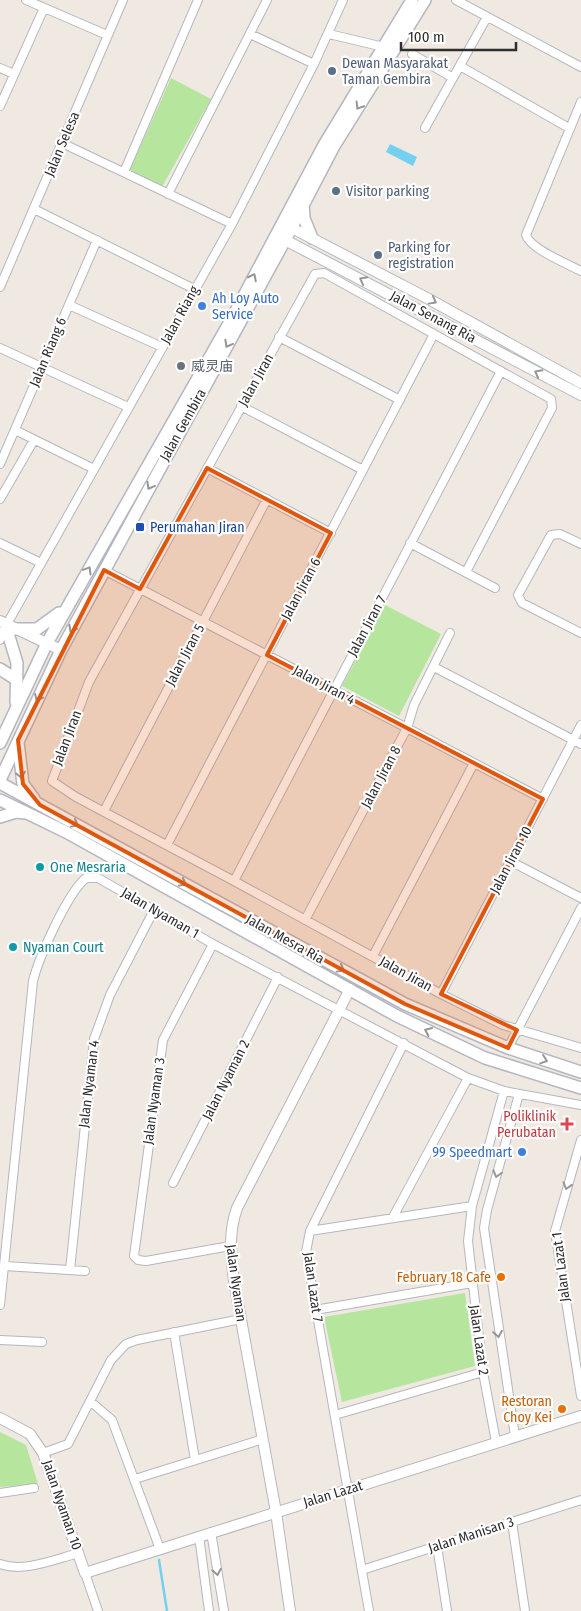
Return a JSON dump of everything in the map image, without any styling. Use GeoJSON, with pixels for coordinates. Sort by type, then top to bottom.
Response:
{"type":"FeatureCollection","features":[{"type":"Feature","properties":{"kind":"main road","name":"Jalan Gembira"},"geometry":{"type":"LineString","coordinates":[[0,743],[45,646],[283,230],[303,202],[389,48],[412,0]]}},
{"type":"Feature","properties":{"kind":"main road","name":"Jalan Gembira"},"geometry":{"type":"LineString","coordinates":[[0,782],[59,653],[283,230],[324,145],[389,48],[425,0]]}},
{"type":"Feature","properties":{"kind":"main road"},"geometry":{"type":"LineString","coordinates":[[303,202],[304,218],[312,238]]}},
{"type":"Feature","properties":{"kind":"main road"},"geometry":{"type":"LineString","coordinates":[[15,709],[17,680],[15,651],[5,628],[40,628],[68,605]]}},
{"type":"Feature","properties":{"kind":"main road"},"geometry":{"type":"LineString","coordinates":[[0,669],[17,680]]}},
{"type":"Feature","properties":{"kind":"main road"},"geometry":{"type":"LineString","coordinates":[[18,740],[23,784],[40,805]]}},
{"type":"Feature","properties":{"kind":"main road","name":"Jalan Mesra Ria"},"geometry":{"type":"LineString","coordinates":[[0,782],[405,1004],[508,1048],[581,1072]]}},
{"type":"Feature","properties":{"kind":"main road","name":"Jalan Mesra Ria"},"geometry":{"type":"LineString","coordinates":[[0,800],[29,813],[397,1016],[485,1058],[581,1088]]}},
{"type":"Feature","properties":{"kind":"main road"},"geometry":{"type":"LineString","coordinates":[[0,817],[16,812],[29,813]]}},
{"type":"Feature","properties":{"kind":"main road"},"geometry":{"type":"LineString","coordinates":[[485,1058],[499,1055],[508,1048],[516,1062],[530,1073]]}},
{"type":"Feature","properties":{"kind":"street"},"geometry":{"type":"LineString","coordinates":[[26,0],[107,35]]}},
{"type":"Feature","properties":{"kind":"street","name":"Jalan Selesa"},"geometry":{"type":"LineString","coordinates":[[0,287],[122,0]]}},
{"type":"Feature","properties":{"kind":"street"},"geometry":{"type":"LineString","coordinates":[[124,172],[198,0]]}},
{"type":"Feature","properties":{"kind":"street"},"geometry":{"type":"LineString","coordinates":[[168,194],[267,0]]}},
{"type":"Feature","properties":{"kind":"street","name":"Jalan Riang"},"geometry":{"type":"LineString","coordinates":[[5,628],[232,224],[329,34],[343,0]]}},
{"type":"Feature","properties":{"kind":"street"},"geometry":{"type":"LineString","coordinates":[[456,0],[581,67]]}},
{"type":"Feature","properties":{"kind":"street"},"geometry":{"type":"LineString","coordinates":[[0,106],[44,8]]}},
{"type":"Feature","properties":{"kind":"street"},"geometry":{"type":"LineString","coordinates":[[425,128],[488,17]]}},
{"type":"Feature","properties":{"kind":"street"},"geometry":{"type":"LineString","coordinates":[[250,34],[314,64]]}},
{"type":"Feature","properties":{"kind":"street"},"geometry":{"type":"LineString","coordinates":[[329,34],[389,48]]}},
{"type":"Feature","properties":{"kind":"street"},"geometry":{"type":"LineString","coordinates":[[412,54],[453,78]]}},
{"type":"Feature","properties":{"kind":"street"},"geometry":{"type":"LineString","coordinates":[[460,66],[569,128]]}},
{"type":"Feature","properties":{"kind":"street"},"geometry":{"type":"LineString","coordinates":[[0,68],[14,74]]}},
{"type":"Feature","properties":{"kind":"street"},"geometry":{"type":"LineString","coordinates":[[581,102],[569,128],[527,238],[542,250],[581,271]]}},
{"type":"Feature","properties":{"kind":"street"},"geometry":{"type":"LineString","coordinates":[[62,143],[232,224]]}},
{"type":"Feature","properties":{"kind":"street"},"geometry":{"type":"LineString","coordinates":[[34,209],[194,289]]}},
{"type":"Feature","properties":{"kind":"street","name":"Jalan Senang Ria"},"geometry":{"type":"LineString","coordinates":[[283,230],[312,238],[425,297],[581,383]]}},
{"type":"Feature","properties":{"kind":"street","name":"Jalan Senang Ria"},"geometry":{"type":"LineString","coordinates":[[283,230],[581,395]]}},
{"type":"Feature","properties":{"kind":"street","name":"Jalan Riang 6"},"geometry":{"type":"LineString","coordinates":[[0,464],[97,240]]}},
{"type":"Feature","properties":{"kind":"street","name":"Jalan Jiran"},"geometry":{"type":"LineString","coordinates":[[434,334],[324,273],[315,274],[89,682],[52,778],[58,787],[234,880],[441,994],[503,1025],[581,1048]]}},
{"type":"Feature","properties":{"kind":"street"},"geometry":{"type":"LineString","coordinates":[[69,305],[162,347]]}},
{"type":"Feature","properties":{"kind":"street"},"geometry":{"type":"LineString","coordinates":[[434,334],[549,397],[553,402],[552,408],[466,572]]}},
{"type":"Feature","properties":{"kind":"street","name":"Jalan Jiran 6"},"geometry":{"type":"LineString","coordinates":[[167,845],[434,334]]}},
{"type":"Feature","properties":{"kind":"street"},"geometry":{"type":"LineString","coordinates":[[279,338],[400,400]]}},
{"type":"Feature","properties":{"kind":"street"},"geometry":{"type":"LineString","coordinates":[[0,348],[128,407]]}},
{"type":"Feature","properties":{"kind":"street","name":"Jalan Jiran 7"},"geometry":{"type":"LineString","coordinates":[[234,880],[501,371]]}},
{"type":"Feature","properties":{"kind":"street"},"geometry":{"type":"LineString","coordinates":[[241,406],[364,470]]}},
{"type":"Feature","properties":{"kind":"street"},"geometry":{"type":"LineString","coordinates":[[15,430],[94,469]]}},
{"type":"Feature","properties":{"kind":"street"},"geometry":{"type":"LineString","coordinates":[[0,499],[34,440]]}},
{"type":"Feature","properties":{"kind":"street"},"geometry":{"type":"LineString","coordinates":[[207,468],[331,533]]}},
{"type":"Feature","properties":{"kind":"street","name":"Jalan Jiran 5"},"geometry":{"type":"LineString","coordinates":[[104,812],[267,499]]}},
{"type":"Feature","properties":{"kind":"street"},"geometry":{"type":"LineString","coordinates":[[581,544],[561,535],[554,534],[549,538],[519,592],[518,598],[522,603],[581,633]]}},
{"type":"Feature","properties":{"kind":"street"},"geometry":{"type":"LineString","coordinates":[[0,543],[41,563]]}},
{"type":"Feature","properties":{"kind":"street"},"geometry":{"type":"LineString","coordinates":[[410,543],[495,588]]}},
{"type":"Feature","properties":{"kind":"street","name":"Jalan Jiran 4"},"geometry":{"type":"LineString","coordinates":[[104,570],[543,799]]}},
{"type":"Feature","properties":{"kind":"street"},"geometry":{"type":"LineString","coordinates":[[5,628],[59,653]]}},
{"type":"Feature","properties":{"kind":"street","name":"Jalan Jiran 8"},"geometry":{"type":"LineString","coordinates":[[306,920],[407,728],[414,705],[450,633]]}},
{"type":"Feature","properties":{"kind":"street"},"geometry":{"type":"LineString","coordinates":[[434,667],[577,742]]}},
{"type":"Feature","properties":{"kind":"street","name":"Jalan Jiran 10"},"geometry":{"type":"LineString","coordinates":[[441,994],[543,799],[577,742],[581,724]]}},
{"type":"Feature","properties":{"kind":"street"},"geometry":{"type":"LineString","coordinates":[[373,956],[474,763]]}},
{"type":"Feature","properties":{"kind":"street"},"geometry":{"type":"LineString","coordinates":[[510,861],[581,898]]}},
{"type":"Feature","properties":{"kind":"street","name":"Jalan Nyaman 1"},"geometry":{"type":"LineString","coordinates":[[0,1305],[33,981],[41,953],[78,886],[86,878],[98,878],[213,944],[340,1008],[468,1078],[504,1091],[581,1105]]}},
{"type":"Feature","properties":{"kind":"street"},"geometry":{"type":"LineString","coordinates":[[508,1048],[581,908]]}},
{"type":"Feature","properties":{"kind":"street","name":"Jalan Nyaman 4"},"geometry":{"type":"LineString","coordinates":[[70,1270],[94,1039],[110,995],[154,910]]}},
{"type":"Feature","properties":{"kind":"street","name":"Jalan Nyaman 3"},"geometry":{"type":"LineString","coordinates":[[213,944],[166,1032],[161,1047],[134,1256],[138,1260],[146,1261],[230,1246]]}},
{"type":"Feature","properties":{"kind":"street","name":"Jalan Nyaman 2"},"geometry":{"type":"LineString","coordinates":[[173,1183],[278,978]]}},
{"type":"Feature","properties":{"kind":"street","name":"Jalan Nyaman"},"geometry":{"type":"LineString","coordinates":[[290,1611],[276,1512],[241,1319],[230,1246],[231,1226],[237,1208],[350,989]]}},
{"type":"Feature","properties":{"kind":"street","name":"Jalan Lazat 7"},"geometry":{"type":"LineString","coordinates":[[370,1611],[306,1252],[310,1231],[404,1043]]}},
{"type":"Feature","properties":{"kind":"street"},"geometry":{"type":"LineString","coordinates":[[393,1217],[468,1078]]}},
{"type":"Feature","properties":{"kind":"street","name":"Jalan Lazat 2"},"geometry":{"type":"LineString","coordinates":[[496,1442],[483,1372],[468,1241],[472,1206],[504,1091]]}},
{"type":"Feature","properties":{"kind":"street","name":"Jalan Lazat 2"},"geometry":{"type":"LineString","coordinates":[[515,1436],[484,1228],[487,1210],[519,1094]]}},
{"type":"Feature","properties":{"kind":"street","name":"Jalan Lazat 1"},"geometry":{"type":"LineString","coordinates":[[581,1140],[555,1231],[581,1396]]}},
{"type":"Feature","properties":{"kind":"street"},"geometry":{"type":"LineString","coordinates":[[310,1231],[472,1206]]}},
{"type":"Feature","properties":{"kind":"street"},"geometry":{"type":"LineString","coordinates":[[5,1266],[84,1271]]}},
{"type":"Feature","properties":{"kind":"street"},"geometry":{"type":"LineString","coordinates":[[315,1310],[472,1283]]}},
{"type":"Feature","properties":{"kind":"street"},"geometry":{"type":"LineString","coordinates":[[43,1453],[68,1444],[117,1352],[137,1340],[241,1319]]}},
{"type":"Feature","properties":{"kind":"street"},"geometry":{"type":"LineString","coordinates":[[174,1332],[195,1460]]}},
{"type":"Feature","properties":{"kind":"street"},"geometry":{"type":"LineString","coordinates":[[0,1340],[42,1342]]}},
{"type":"Feature","properties":{"kind":"street"},"geometry":{"type":"LineString","coordinates":[[335,1415],[483,1372]]}},
{"type":"Feature","properties":{"kind":"street"},"geometry":{"type":"LineString","coordinates":[[90,1401],[112,1420],[160,1549]]}},
{"type":"Feature","properties":{"kind":"street","name":"Jalan Lazat"},"geometry":{"type":"LineString","coordinates":[[85,1573],[581,1416]]}},
{"type":"Feature","properties":{"kind":"street","name":"Jalan Nyaman 10"},"geometry":{"type":"LineString","coordinates":[[0,1418],[30,1434],[43,1453],[98,1611]]}},
{"type":"Feature","properties":{"kind":"street"},"geometry":{"type":"LineString","coordinates":[[135,1479],[263,1439]]}},
{"type":"Feature","properties":{"kind":"street"},"geometry":{"type":"LineString","coordinates":[[0,1493],[34,1488]]}},
{"type":"Feature","properties":{"kind":"street","name":"Jalan Manisan 3"},"geometry":{"type":"LineString","coordinates":[[362,1570],[581,1500]]}},
{"type":"Feature","properties":{"kind":"street"},"geometry":{"type":"LineString","coordinates":[[512,1522],[525,1611]]}},
{"type":"Feature","properties":{"kind":"street"},"geometry":{"type":"LineString","coordinates":[[211,1532],[224,1611]]}},
{"type":"Feature","properties":{"kind":"street"},"geometry":{"type":"LineString","coordinates":[[199,1536],[210,1611]]}},
{"type":"Feature","properties":{"kind":"street"},"geometry":{"type":"LineString","coordinates":[[437,1546],[447,1611]]}},
{"type":"Feature","properties":{"kind":"street"},"geometry":{"type":"LineString","coordinates":[[0,1564],[17,1567],[28,1566],[78,1553]]}},
{"type":"Feature","properties":{"kind":"highlighted area"},"geometry":{"type":"Polygon","coordinates":[[[207,468],[331,533],[267,655],[543,799],[441,994],[517,1030],[508,1048],[405,1004],[40,805],[23,784],[18,740],[104,570],[140,589],[207,468]]]}},
{"type":"Feature","properties":{"kind":"green space"},"geometry":{"type":"Polygon","coordinates":[[[171,78],[211,99],[162,187],[130,170],[171,78]]]}},
{"type":"Feature","properties":{"kind":"green space"},"geometry":{"type":"Polygon","coordinates":[[[385,605],[441,634],[399,716],[342,686],[385,605]]]}},
{"type":"Feature","properties":{"kind":"green space"},"geometry":{"type":"Polygon","coordinates":[[[465,1293],[475,1366],[342,1402],[324,1317],[465,1293]]]}},
{"type":"Feature","properties":{"kind":"green space"},"geometry":{"type":"Polygon","coordinates":[[[0,1432],[26,1445],[38,1484],[0,1487],[0,1432]]]}},
{"type":"Feature","properties":{"kind":"water"},"geometry":{"type":"Polygon","coordinates":[[[390,144],[417,157],[413,166],[386,152],[390,144]]]}},
{"type":"Feature","properties":{"kind":"waterway"},"geometry":{"type":"LineString","coordinates":[[159,1560],[167,1611]]}},
{"type":"Feature","properties":{"kind":"place","name":"Dewan Masyarakat Taman Gembira"},"geometry":{"type":"Point","coordinates":[332,71]}},
{"type":"Feature","properties":{"kind":"place","name":"Visitor parking"},"geometry":{"type":"Point","coordinates":[336,191]}},
{"type":"Feature","properties":{"kind":"place","name":"Parking for registration"},"geometry":{"type":"Point","coordinates":[378,255]}},
{"type":"Feature","properties":{"kind":"place","name":"Ah Loy Auto Service"},"geometry":{"type":"Point","coordinates":[202,306]}},
{"type":"Feature","properties":{"kind":"place","name":"威灵庙"},"geometry":{"type":"Point","coordinates":[181,366]}},
{"type":"Feature","properties":{"kind":"place","name":"Perumahan Jiran"},"geometry":{"type":"Point","coordinates":[140,527]}},
{"type":"Feature","properties":{"kind":"place","name":"One Mesraria"},"geometry":{"type":"Point","coordinates":[40,867]}},
{"type":"Feature","properties":{"kind":"place","name":"Nyaman Court"},"geometry":{"type":"Point","coordinates":[13,947]}},
{"type":"Feature","properties":{"kind":"place","name":"Poliklinik Perubatan"},"geometry":{"type":"Point","coordinates":[567,1124]}},
{"type":"Feature","properties":{"kind":"place","name":"99 Speedmart"},"geometry":{"type":"Point","coordinates":[522,1152]}},
{"type":"Feature","properties":{"kind":"place","name":"February 18 Cafe"},"geometry":{"type":"Point","coordinates":[501,1277]}},
{"type":"Feature","properties":{"kind":"place","name":"Restoran Choy Kei"},"geometry":{"type":"Point","coordinates":[562,1409]}}]}
